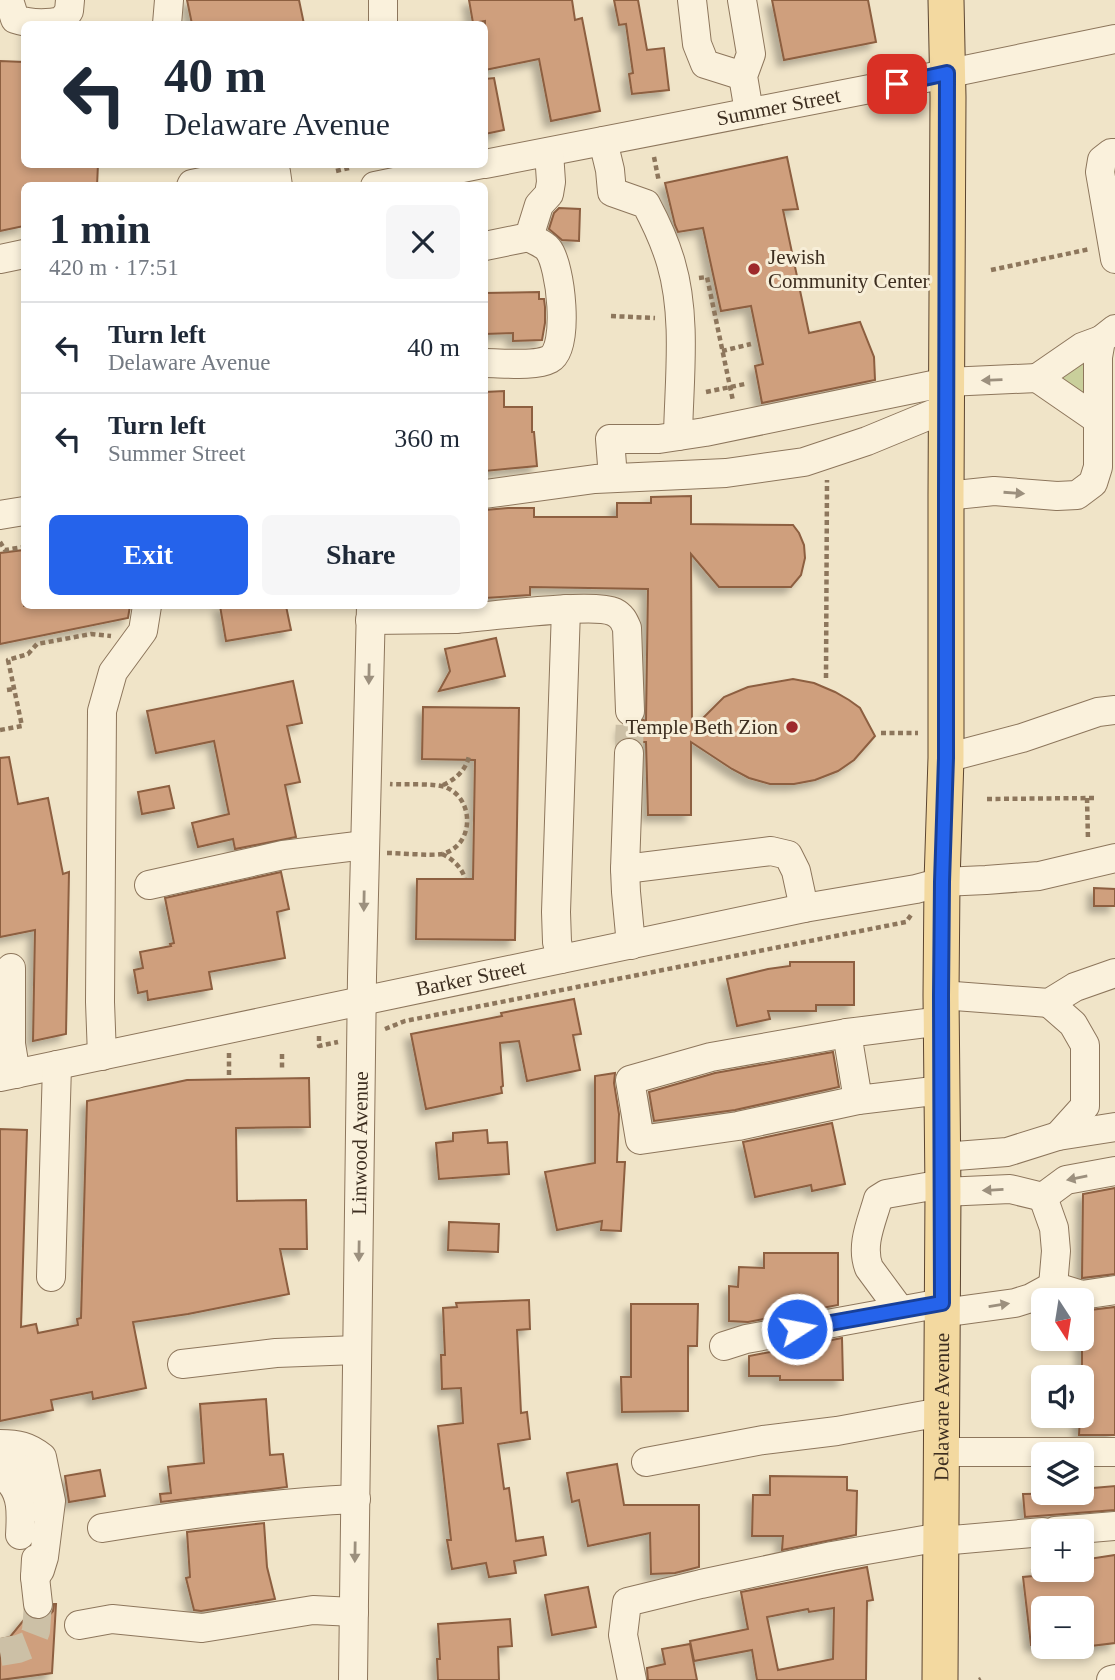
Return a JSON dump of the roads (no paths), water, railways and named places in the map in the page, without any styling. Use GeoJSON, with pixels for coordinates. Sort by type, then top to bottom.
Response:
{"type":"FeatureCollection","features":[{"type":"Feature","properties":{"kind":"main road","name":"Delaware Avenue"},"geometry":{"type":"LineString","coordinates":[[940,1680],[942,882],[935,745],[946,496],[946,0]]}},
{"type":"Feature","properties":{"kind":"street"},"geometry":{"type":"LineString","coordinates":[[9,0],[15,19],[21,21]]}},
{"type":"Feature","properties":{"kind":"street"},"geometry":{"type":"LineString","coordinates":[[62,21],[69,11],[70,0]]}},
{"type":"Feature","properties":{"kind":"street"},"geometry":{"type":"LineString","coordinates":[[167,21],[169,0]]}},
{"type":"Feature","properties":{"kind":"street"},"geometry":{"type":"LineString","coordinates":[[383,0],[383,21]]}},
{"type":"Feature","properties":{"kind":"street"},"geometry":{"type":"LineString","coordinates":[[692,0],[697,44],[705,64],[743,76]]}},
{"type":"Feature","properties":{"kind":"street"},"geometry":{"type":"LineString","coordinates":[[742,0],[751,54],[743,76],[749,112]]}},
{"type":"Feature","properties":{"kind":"street","name":"Summer Street"},"geometry":{"type":"LineString","coordinates":[[488,163],[1115,39]]}},
{"type":"Feature","properties":{"kind":"street"},"geometry":{"type":"LineString","coordinates":[[603,141],[611,170],[612,192],[646,204],[662,234],[672,266],[681,319],[678,436]]}},
{"type":"Feature","properties":{"kind":"street"},"geometry":{"type":"LineString","coordinates":[[529,237],[539,205],[549,194],[551,182],[548,152]]}},
{"type":"Feature","properties":{"kind":"street"},"geometry":{"type":"LineString","coordinates":[[1115,153],[1102,160],[1100,172],[1115,259]]}},
{"type":"Feature","properties":{"kind":"street"},"geometry":{"type":"LineString","coordinates":[[202,182],[270,168]]}},
{"type":"Feature","properties":{"kind":"street","name":"Summer Street"},"geometry":{"type":"LineString","coordinates":[[393,182],[464,168]]}},
{"type":"Feature","properties":{"kind":"street"},"geometry":{"type":"LineString","coordinates":[[488,245],[529,237],[548,249],[556,267],[563,321],[559,348],[552,358],[538,363],[488,363]]}},
{"type":"Feature","properties":{"kind":"street"},"geometry":{"type":"LineString","coordinates":[[0,259],[21,255]]}},
{"type":"Feature","properties":{"kind":"street"},"geometry":{"type":"LineString","coordinates":[[613,478],[610,439],[659,439],[947,395],[1037,378],[1082,347],[1108,335]]}},
{"type":"Feature","properties":{"kind":"street"},"geometry":{"type":"LineString","coordinates":[[946,496],[994,491],[1077,495],[1093,483],[1098,467],[1098,357],[1108,335]]}},
{"type":"Feature","properties":{"kind":"street"},"geometry":{"type":"LineString","coordinates":[[1037,378],[1098,420]]}},
{"type":"Feature","properties":{"kind":"street"},"geometry":{"type":"LineString","coordinates":[[488,494],[595,479],[726,473],[804,462],[867,441],[947,395]]}},
{"type":"Feature","properties":{"kind":"street"},"geometry":{"type":"LineString","coordinates":[[0,515],[21,512]]}},
{"type":"Feature","properties":{"kind":"street"},"geometry":{"type":"LineString","coordinates":[[102,1056],[102,711],[113,673],[143,631],[147,609]]}},
{"type":"Feature","properties":{"kind":"street"},"geometry":{"type":"LineString","coordinates":[[561,959],[557,942],[556,912],[566,609]]}},
{"type":"Feature","properties":{"kind":"street"},"geometry":{"type":"LineString","coordinates":[[370,613],[566,609],[612,611],[623,618],[627,628],[630,711]]}},
{"type":"Feature","properties":{"kind":"street","name":"Linwood Avenue"},"geometry":{"type":"LineString","coordinates":[[353,1680],[362,1001],[376,849],[370,613]]}},
{"type":"Feature","properties":{"kind":"street"},"geometry":{"type":"LineString","coordinates":[[935,745],[1022,738],[1098,712],[1115,710]]}},
{"type":"Feature","properties":{"kind":"street"},"geometry":{"type":"LineString","coordinates":[[629,753],[625,869],[631,945]]}},
{"type":"Feature","properties":{"kind":"street"},"geometry":{"type":"LineString","coordinates":[[149,885],[283,855],[376,849]]}},
{"type":"Feature","properties":{"kind":"street"},"geometry":{"type":"LineString","coordinates":[[625,869],[771,851],[788,855],[796,870],[804,908]]}},
{"type":"Feature","properties":{"kind":"street","name":"Barker Street"},"geometry":{"type":"LineString","coordinates":[[8,1076],[804,908],[942,882],[1039,876],[1101,855]]}},
{"type":"Feature","properties":{"kind":"street"},"geometry":{"type":"LineString","coordinates":[[8,1076],[11,968]]}},
{"type":"Feature","properties":{"kind":"street"},"geometry":{"type":"LineString","coordinates":[[942,1090],[858,1100],[738,1126],[640,1140],[629,1080],[711,1057],[847,1033],[942,1008],[1049,1003],[1074,987],[1115,973]]}},
{"type":"Feature","properties":{"kind":"street"},"geometry":{"type":"LineString","coordinates":[[1049,1003],[1073,1024],[1085,1045],[1085,1106],[1058,1136]]}},
{"type":"Feature","properties":{"kind":"street"},"geometry":{"type":"LineString","coordinates":[[847,1033],[858,1100]]}},
{"type":"Feature","properties":{"kind":"street"},"geometry":{"type":"LineString","coordinates":[[51,1277],[57,1065]]}},
{"type":"Feature","properties":{"kind":"street"},"geometry":{"type":"LineString","coordinates":[[900,1310],[866,1260],[866,1241],[878,1199],[1058,1136],[1115,1127]]}},
{"type":"Feature","properties":{"kind":"street"},"geometry":{"type":"LineString","coordinates":[[1043,1197],[1066,1180],[1115,1171]]}},
{"type":"Feature","properties":{"kind":"street"},"geometry":{"type":"LineString","coordinates":[[943,1178],[1043,1197]]}},
{"type":"Feature","properties":{"kind":"street"},"geometry":{"type":"LineString","coordinates":[[1043,1197],[1054,1228],[1056,1251],[1053,1286]]}},
{"type":"Feature","properties":{"kind":"street"},"geometry":{"type":"LineString","coordinates":[[724,1346],[746,1339],[900,1310],[1015,1303],[1053,1286],[1082,1295],[1115,1290]]}},
{"type":"Feature","properties":{"kind":"street"},"geometry":{"type":"LineString","coordinates":[[182,1364],[276,1353],[357,1350]]}},
{"type":"Feature","properties":{"kind":"street"},"geometry":{"type":"LineString","coordinates":[[646,1462],[762,1440],[836,1431],[942,1412]]}},
{"type":"Feature","properties":{"kind":"street"},"geometry":{"type":"LineString","coordinates":[[0,1444],[31,1448],[42,1457],[51,1501],[37,1590]]}},
{"type":"Feature","properties":{"kind":"street"},"geometry":{"type":"LineString","coordinates":[[941,1452],[1115,1452]]}},
{"type":"Feature","properties":{"kind":"street"},"geometry":{"type":"LineString","coordinates":[[0,1459],[10,1461],[24,1472],[39,1508],[37,1590]]}},
{"type":"Feature","properties":{"kind":"street"},"geometry":{"type":"LineString","coordinates":[[0,1474],[13,1485],[21,1508],[19,1553],[37,1590]]}},
{"type":"Feature","properties":{"kind":"street"},"geometry":{"type":"LineString","coordinates":[[102,1528],[158,1518],[292,1503],[356,1500]]}},
{"type":"Feature","properties":{"kind":"street"},"geometry":{"type":"LineString","coordinates":[[1094,1528],[1115,1526]]}},
{"type":"Feature","properties":{"kind":"street"},"geometry":{"type":"LineString","coordinates":[[632,1680],[623,1635],[627,1602],[818,1559],[941,1539],[1031,1533]]}},
{"type":"Feature","properties":{"kind":"street"},"geometry":{"type":"LineString","coordinates":[[79,1625],[112,1619],[202,1628],[313,1610],[354,1612]]}},
{"type":"Feature","properties":{"kind":"tunnel"},"geometry":{"type":"LineString","coordinates":[[629,753],[630,711]]}},
{"type":"Feature","properties":{"kind":"tunnel"},"geometry":{"type":"LineString","coordinates":[[0,1652],[31,1644],[36,1631],[38,1604]]}},
{"type":"Feature","properties":{"kind":"place","name":"Jewish Community Center"},"geometry":{"type":"Point","coordinates":[754,269]}},
{"type":"Feature","properties":{"kind":"place","name":"Temple Beth Zion"},"geometry":{"type":"Point","coordinates":[792,727]}}]}
